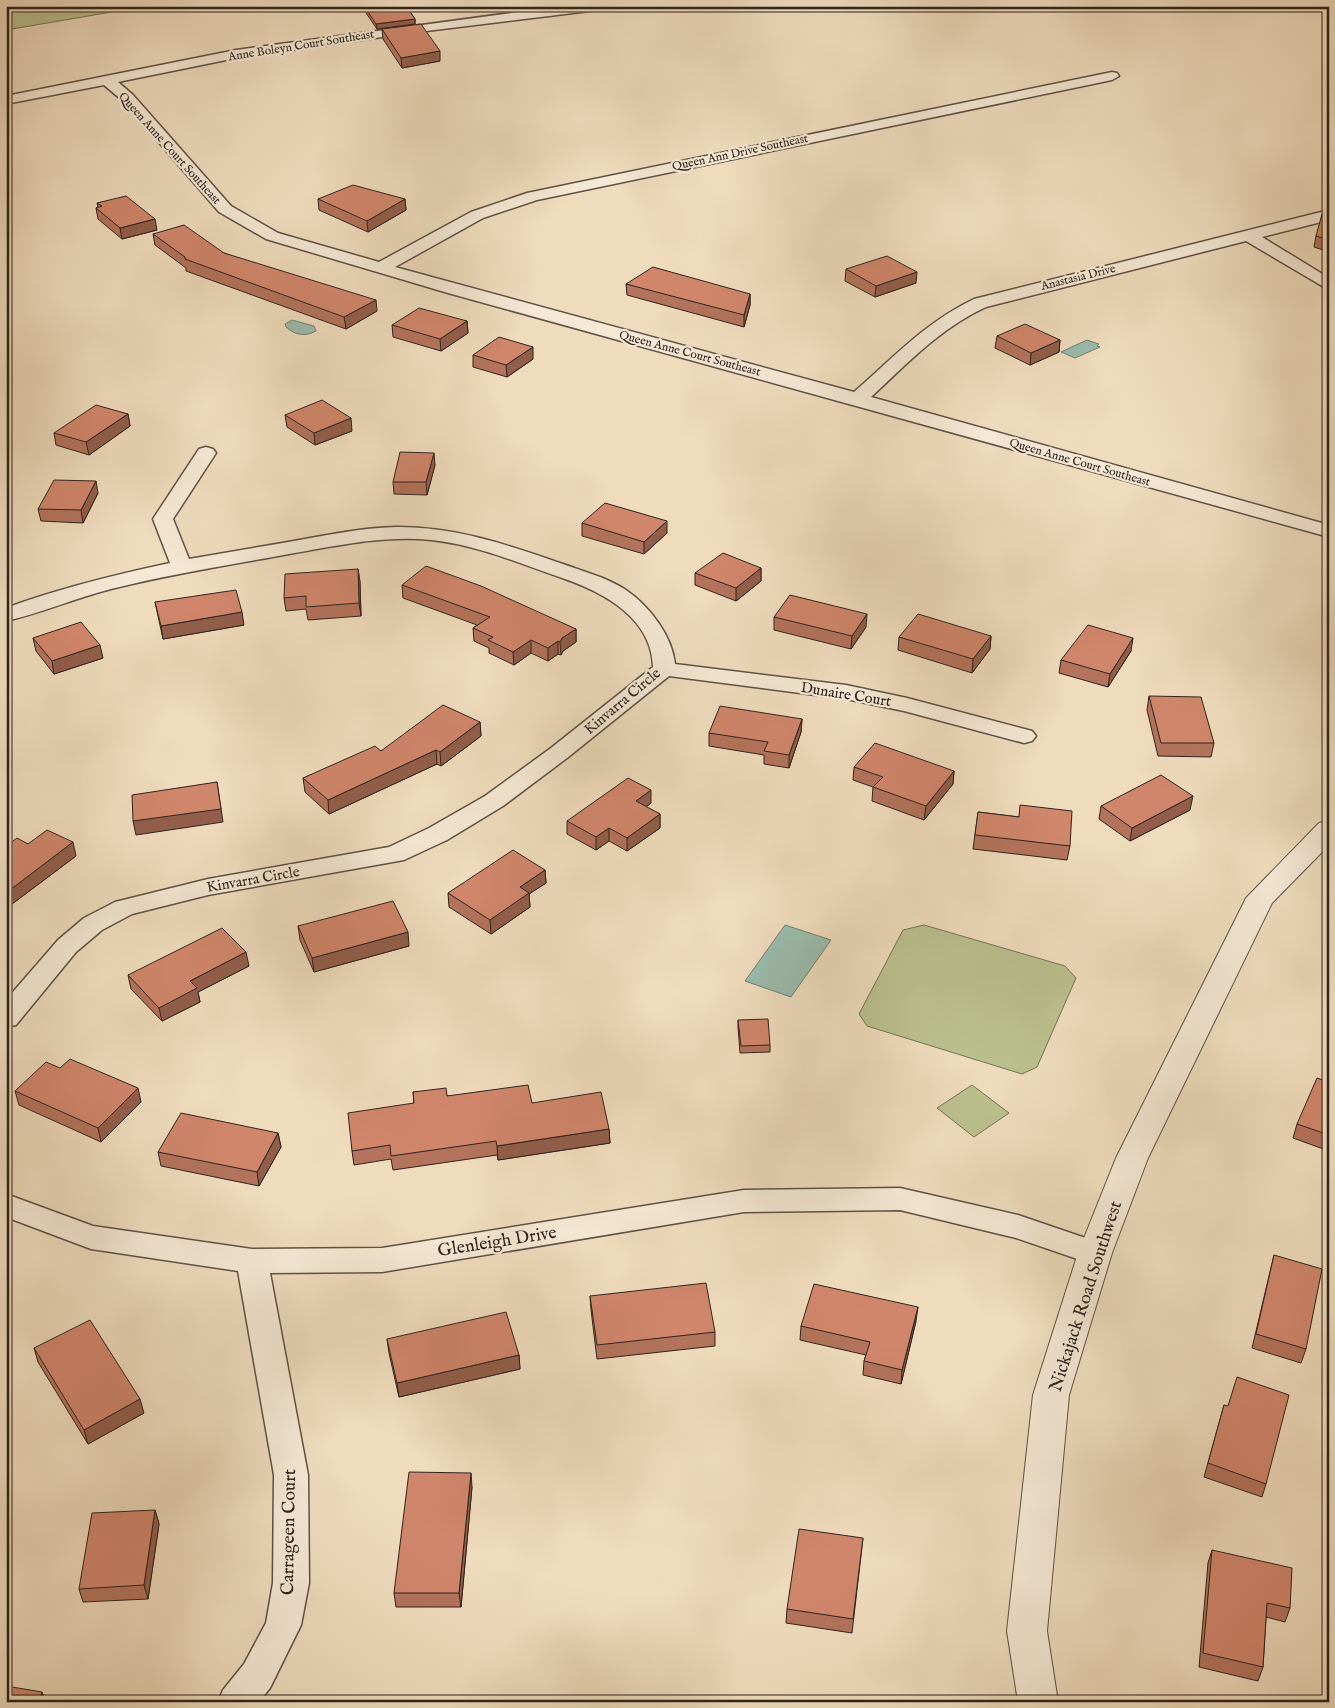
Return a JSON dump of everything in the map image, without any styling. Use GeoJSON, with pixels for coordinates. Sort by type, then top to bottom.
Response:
{"type":"FeatureCollection","features":[{"type":"Feature","properties":{"kind":"street","name":"Anne Boleyn Court Southeast"},"geometry":{"type":"LineString","coordinates":[[6,100],[177,65],[312,43],[598,6]]}},
{"type":"Feature","properties":{"kind":"street","name":"Queen Ann Drive Southeast"},"geometry":{"type":"LineString","coordinates":[[382,267],[477,215],[533,196],[1112,76]]}},
{"type":"Feature","properties":{"kind":"street","name":"Queen Anne Court Southeast"},"geometry":{"type":"LineString","coordinates":[[107,80],[128,98],[167,145],[232,213],[272,236],[454,289],[858,399],[1329,531]]}},
{"type":"Feature","properties":{"kind":"street","name":"Anastasia Drive"},"geometry":{"type":"LineString","coordinates":[[858,399],[935,329],[953,316],[980,303],[1329,215]]}},
{"type":"Feature","properties":{"kind":"street"},"geometry":{"type":"LineString","coordinates":[[1249,236],[1329,285]]}},
{"type":"Feature","properties":{"kind":"street"},"geometry":{"type":"LineString","coordinates":[[182,567],[163,519],[206,453]]}},
{"type":"Feature","properties":{"kind":"street","name":"Kinvarra Circle"},"geometry":{"type":"LineString","coordinates":[[6,615],[35,604],[123,579],[182,567],[376,533],[430,534],[470,540],[601,584],[629,601],[646,621],[664,652],[664,669],[559,753],[494,801],[438,834],[395,854],[208,887],[124,908],[93,924],[67,946],[6,1018]]}},
{"type":"Feature","properties":{"kind":"street","name":"Dunaire Court"},"geometry":{"type":"LineString","coordinates":[[664,669],[846,692],[907,705],[1024,736]]}},
{"type":"Feature","properties":{"kind":"street","name":"Nickajack Road Southwest"},"geometry":{"type":"LineString","coordinates":[[1038,1702],[1027,1630],[1051,1395],[1095,1253],[1132,1158],[1260,898],[1324,839]]}},
{"type":"Feature","properties":{"kind":"street","name":"Glenleigh Drive"},"geometry":{"type":"LineString","coordinates":[[6,1205],[91,1237],[252,1261],[382,1260],[744,1201],[900,1200],[1018,1227],[1095,1253]]}},
{"type":"Feature","properties":{"kind":"street","name":"Carrageen Court"},"geometry":{"type":"LineString","coordinates":[[236,1702],[257,1676],[283,1624],[291,1583],[292,1475],[252,1261]]}},
{"type":"Feature","properties":{"kind":"green space"},"geometry":{"type":"Polygon","coordinates":[[[6,6],[147,6],[6,30],[6,6]]]}},
{"type":"Feature","properties":{"kind":"green space"},"geometry":{"type":"Polygon","coordinates":[[[924,925],[1065,966],[1076,978],[1037,1067],[1022,1074],[867,1026],[859,1014],[903,930],[924,925]]]}},
{"type":"Feature","properties":{"kind":"green space"},"geometry":{"type":"Polygon","coordinates":[[[972,1085],[1009,1113],[974,1137],[937,1108],[972,1085]]]}},
{"type":"Feature","properties":{"kind":"shaded area"},"geometry":{"type":"Polygon","coordinates":[[[292,320],[314,326],[316,331],[304,334],[293,332],[285,324],[292,320]]]}},
{"type":"Feature","properties":{"kind":"shaded area"},"geometry":{"type":"Polygon","coordinates":[[[1087,340],[1099,344],[1097,346],[1100,347],[1075,358],[1061,352],[1087,340]]]}},
{"type":"Feature","properties":{"kind":"shaded area"},"geometry":{"type":"Polygon","coordinates":[[[785,925],[831,940],[791,997],[745,981],[785,925]]]}},
{"type":"Feature","properties":{"kind":"building"},"geometry":{"type":"Polygon","coordinates":[[[364,6],[406,6],[415,19],[376,24],[364,6]]]}},
{"type":"Feature","properties":{"kind":"building"},"geometry":{"type":"Polygon","coordinates":[[[421,24],[440,51],[401,58],[382,29],[421,24]]]}},
{"type":"Feature","properties":{"kind":"building"},"geometry":{"type":"Polygon","coordinates":[[[353,185],[405,199],[367,221],[318,199],[353,185]]]}},
{"type":"Feature","properties":{"kind":"building"},"geometry":{"type":"Polygon","coordinates":[[[126,196],[155,219],[120,228],[96,208],[102,206],[97,203],[126,196]]]}},
{"type":"Feature","properties":{"kind":"building"},"geometry":{"type":"Polygon","coordinates":[[[1322,214],[1329,216],[1329,240],[1316,236],[1322,214]]]}},
{"type":"Feature","properties":{"kind":"building"},"geometry":{"type":"Polygon","coordinates":[[[184,225],[224,253],[376,300],[344,317],[185,259],[185,257],[153,234],[184,225]]]}},
{"type":"Feature","properties":{"kind":"building"},"geometry":{"type":"Polygon","coordinates":[[[887,256],[917,272],[876,286],[846,269],[887,256]]]}},
{"type":"Feature","properties":{"kind":"building"},"geometry":{"type":"Polygon","coordinates":[[[653,267],[750,294],[744,315],[626,284],[653,267]]]}},
{"type":"Feature","properties":{"kind":"building"},"geometry":{"type":"Polygon","coordinates":[[[419,308],[467,321],[440,339],[392,325],[419,308]]]}},
{"type":"Feature","properties":{"kind":"building"},"geometry":{"type":"Polygon","coordinates":[[[1025,324],[1060,340],[1031,353],[997,336],[1025,324]]]}},
{"type":"Feature","properties":{"kind":"building"},"geometry":{"type":"Polygon","coordinates":[[[499,337],[533,347],[506,365],[473,355],[499,337]]]}},
{"type":"Feature","properties":{"kind":"building"},"geometry":{"type":"Polygon","coordinates":[[[322,400],[351,418],[314,433],[285,415],[322,400]]]}},
{"type":"Feature","properties":{"kind":"building"},"geometry":{"type":"Polygon","coordinates":[[[96,405],[128,414],[86,442],[54,433],[96,405]]]}},
{"type":"Feature","properties":{"kind":"building"},"geometry":{"type":"Polygon","coordinates":[[[400,452],[434,453],[426,482],[393,482],[400,452]]]}},
{"type":"Feature","properties":{"kind":"building"},"geometry":{"type":"Polygon","coordinates":[[[54,480],[96,481],[81,510],[38,509],[54,480]]]}},
{"type":"Feature","properties":{"kind":"building"},"geometry":{"type":"Polygon","coordinates":[[[605,503],[667,521],[644,542],[582,523],[605,503]]]}},
{"type":"Feature","properties":{"kind":"building"},"geometry":{"type":"Polygon","coordinates":[[[723,553],[761,568],[736,588],[695,573],[723,553]]]}},
{"type":"Feature","properties":{"kind":"building"},"geometry":{"type":"Polygon","coordinates":[[[426,566],[481,586],[576,629],[562,638],[560,642],[558,641],[548,648],[531,640],[513,652],[488,640],[493,637],[473,628],[490,617],[402,585],[426,566]]]}},
{"type":"Feature","properties":{"kind":"building"},"geometry":{"type":"Polygon","coordinates":[[[358,569],[359,603],[306,607],[306,596],[284,598],[285,574],[358,569]]]}},
{"type":"Feature","properties":{"kind":"building"},"geometry":{"type":"Polygon","coordinates":[[[236,590],[242,612],[161,626],[155,602],[236,590]]]}},
{"type":"Feature","properties":{"kind":"building"},"geometry":{"type":"Polygon","coordinates":[[[790,595],[867,614],[852,636],[774,617],[790,595]]]}},
{"type":"Feature","properties":{"kind":"building"},"geometry":{"type":"Polygon","coordinates":[[[918,614],[991,636],[973,659],[899,637],[918,614]]]}},
{"type":"Feature","properties":{"kind":"building"},"geometry":{"type":"Polygon","coordinates":[[[81,622],[100,645],[52,661],[33,638],[81,622]]]}},
{"type":"Feature","properties":{"kind":"building"},"geometry":{"type":"Polygon","coordinates":[[[1088,625],[1133,638],[1110,674],[1061,660],[1088,625]]]}},
{"type":"Feature","properties":{"kind":"building"},"geometry":{"type":"Polygon","coordinates":[[[1149,696],[1201,697],[1214,743],[1161,743],[1149,696]]]}},
{"type":"Feature","properties":{"kind":"building"},"geometry":{"type":"Polygon","coordinates":[[[443,705],[480,722],[440,752],[436,750],[328,800],[303,778],[375,746],[381,751],[443,705]]]}},
{"type":"Feature","properties":{"kind":"building"},"geometry":{"type":"Polygon","coordinates":[[[720,706],[802,719],[789,755],[764,751],[768,742],[709,733],[720,706]]]}},
{"type":"Feature","properties":{"kind":"building"},"geometry":{"type":"Polygon","coordinates":[[[875,743],[954,771],[926,806],[873,787],[883,777],[854,767],[875,743]]]}},
{"type":"Feature","properties":{"kind":"building"},"geometry":{"type":"Polygon","coordinates":[[[1161,775],[1193,796],[1132,828],[1101,806],[1161,775]]]}},
{"type":"Feature","properties":{"kind":"building"},"geometry":{"type":"Polygon","coordinates":[[[628,778],[651,790],[636,801],[660,814],[627,838],[609,828],[596,837],[567,821],[628,778]]]}},
{"type":"Feature","properties":{"kind":"building"},"geometry":{"type":"Polygon","coordinates":[[[217,782],[221,809],[133,821],[132,795],[217,782]]]}},
{"type":"Feature","properties":{"kind":"building"},"geometry":{"type":"Polygon","coordinates":[[[1020,805],[1072,811],[1070,846],[975,835],[978,812],[1019,817],[1020,805]]]}},
{"type":"Feature","properties":{"kind":"building"},"geometry":{"type":"Polygon","coordinates":[[[47,830],[73,842],[6,893],[6,846],[17,838],[28,844],[47,830]]]}},
{"type":"Feature","properties":{"kind":"building"},"geometry":{"type":"Polygon","coordinates":[[[513,850],[545,870],[520,887],[529,893],[490,920],[448,893],[513,850]]]}},
{"type":"Feature","properties":{"kind":"building"},"geometry":{"type":"Polygon","coordinates":[[[393,901],[408,932],[312,958],[298,926],[393,901]]]}},
{"type":"Feature","properties":{"kind":"building"},"geometry":{"type":"Polygon","coordinates":[[[222,928],[246,952],[190,981],[197,988],[159,1008],[128,975],[222,928]]]}},
{"type":"Feature","properties":{"kind":"building"},"geometry":{"type":"Polygon","coordinates":[[[768,1019],[770,1045],[741,1046],[738,1020],[768,1019]]]}},
{"type":"Feature","properties":{"kind":"building"},"geometry":{"type":"Polygon","coordinates":[[[70,1059],[138,1088],[98,1128],[15,1091],[46,1062],[60,1068],[70,1059]]]}},
{"type":"Feature","properties":{"kind":"building"},"geometry":{"type":"Polygon","coordinates":[[[1317,1078],[1329,1082],[1329,1135],[1297,1124],[1317,1078]]]}},
{"type":"Feature","properties":{"kind":"building"},"geometry":{"type":"Polygon","coordinates":[[[528,1085],[532,1103],[601,1092],[609,1129],[497,1146],[496,1141],[391,1156],[390,1145],[352,1151],[348,1113],[414,1103],[413,1092],[446,1088],[447,1096],[528,1085]]]}},
{"type":"Feature","properties":{"kind":"building"},"geometry":{"type":"Polygon","coordinates":[[[181,1113],[278,1133],[257,1172],[158,1152],[181,1113]]]}},
{"type":"Feature","properties":{"kind":"building"},"geometry":{"type":"Polygon","coordinates":[[[1274,1255],[1322,1269],[1306,1349],[1256,1334],[1274,1255]]]}},
{"type":"Feature","properties":{"kind":"building"},"geometry":{"type":"Polygon","coordinates":[[[706,1283],[715,1332],[597,1345],[590,1296],[706,1283]]]}},
{"type":"Feature","properties":{"kind":"building"},"geometry":{"type":"Polygon","coordinates":[[[814,1284],[918,1307],[902,1370],[864,1361],[870,1342],[801,1326],[814,1284]]]}},
{"type":"Feature","properties":{"kind":"building"},"geometry":{"type":"Polygon","coordinates":[[[506,1312],[519,1355],[397,1383],[387,1339],[506,1312]]]}},
{"type":"Feature","properties":{"kind":"building"},"geometry":{"type":"Polygon","coordinates":[[[90,1320],[140,1399],[84,1430],[34,1348],[90,1320]]]}},
{"type":"Feature","properties":{"kind":"building"},"geometry":{"type":"Polygon","coordinates":[[[1237,1377],[1289,1395],[1266,1484],[1208,1463],[1224,1405],[1228,1406],[1237,1377]]]}},
{"type":"Feature","properties":{"kind":"building"},"geometry":{"type":"Polygon","coordinates":[[[409,1472],[471,1473],[459,1593],[394,1593],[409,1472]]]}},
{"type":"Feature","properties":{"kind":"building"},"geometry":{"type":"Polygon","coordinates":[[[155,1510],[144,1585],[79,1589],[92,1513],[155,1510]]]}},
{"type":"Feature","properties":{"kind":"building"},"geometry":{"type":"Polygon","coordinates":[[[799,1529],[863,1538],[853,1619],[787,1609],[799,1529]]]}},
{"type":"Feature","properties":{"kind":"building"},"geometry":{"type":"Polygon","coordinates":[[[1212,1550],[1292,1568],[1290,1608],[1267,1603],[1263,1667],[1203,1653],[1212,1550]]]}},
{"type":"Feature","properties":{"kind":"building"},"geometry":{"type":"Polygon","coordinates":[[[6,1686],[42,1692],[39,1702],[6,1702],[6,1686]]]}}]}
